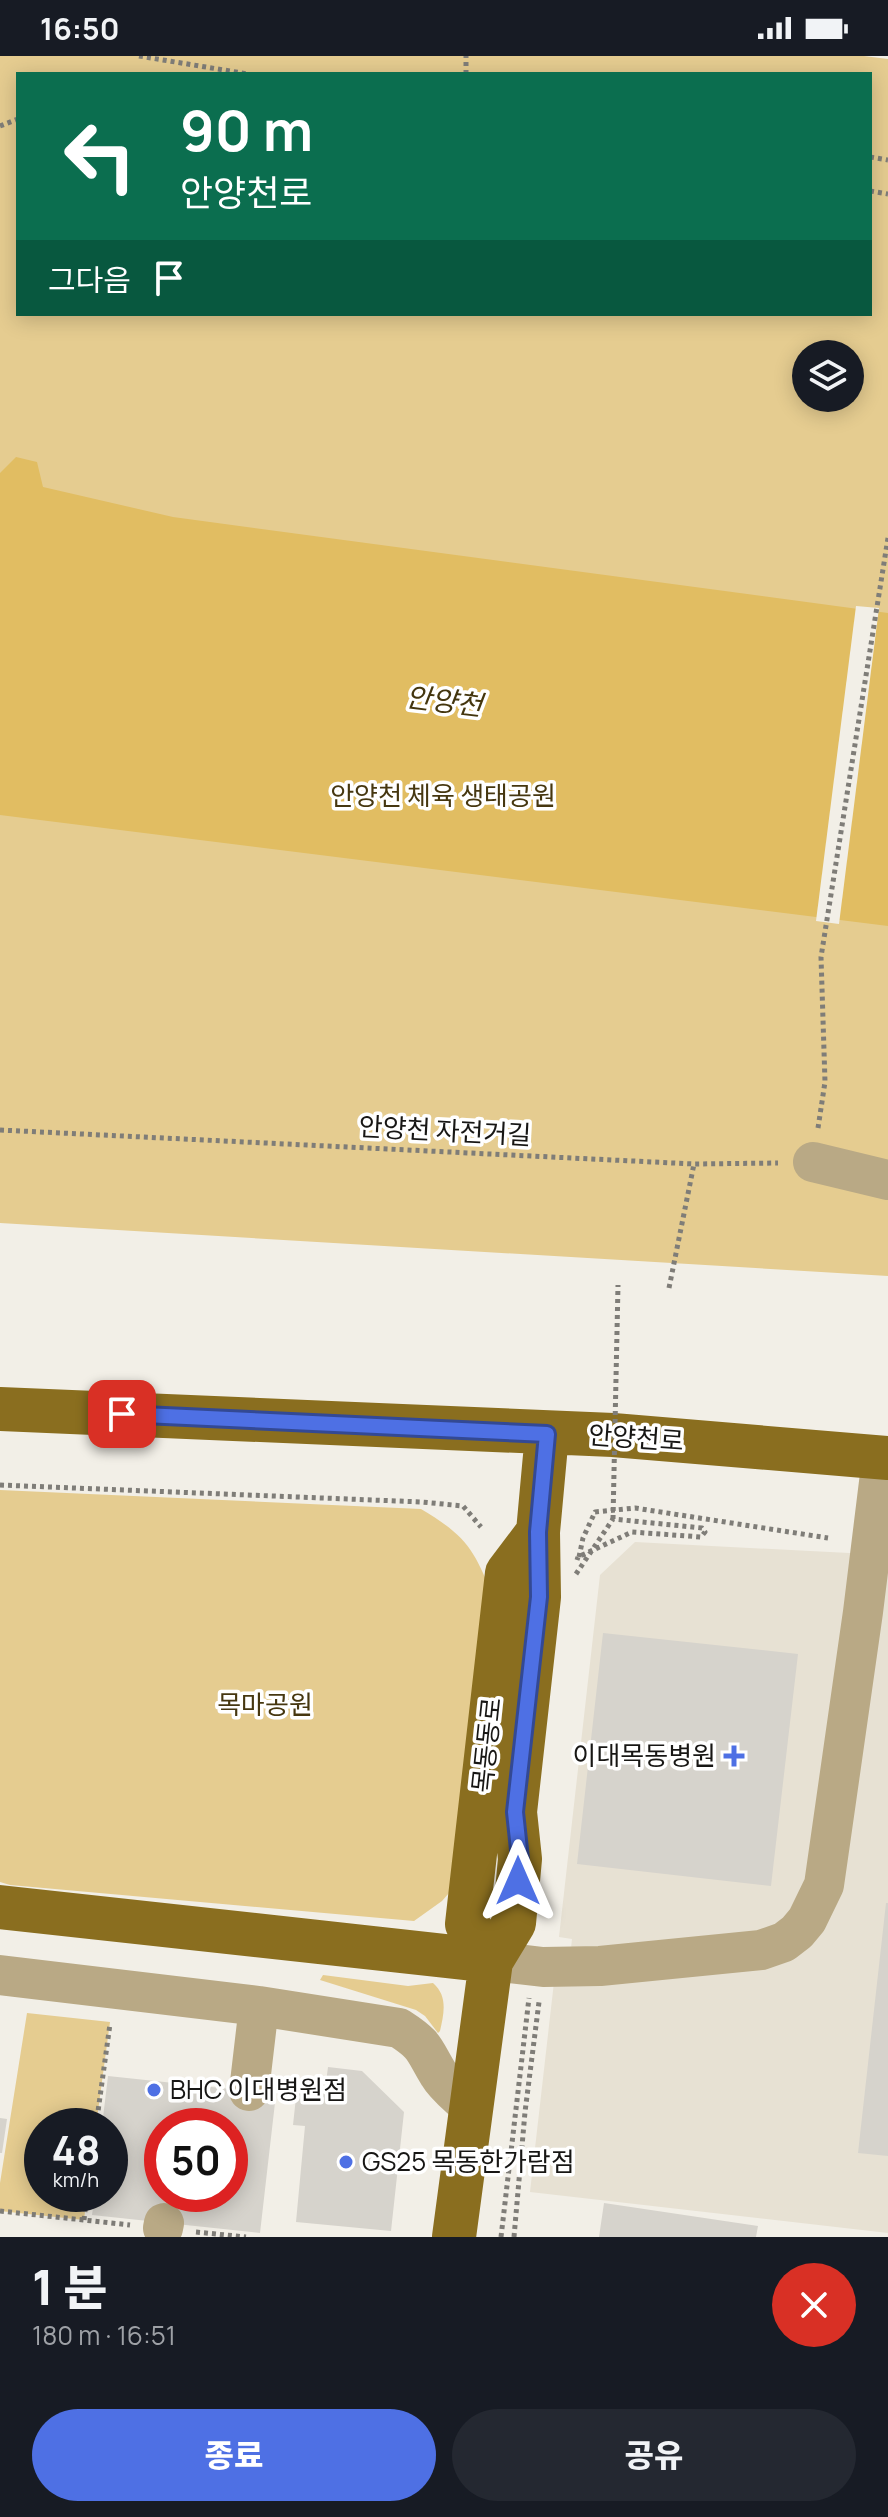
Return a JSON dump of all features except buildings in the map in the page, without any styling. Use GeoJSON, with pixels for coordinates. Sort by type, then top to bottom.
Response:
{"type":"FeatureCollection","features":[{"type":"Feature","properties":{"kind":"main road","name":"안양천로"},"geometry":{"type":"LineString","coordinates":[[0,1409],[613,1435],[885,1458]]}},
{"type":"Feature","properties":{"kind":"main road","name":"목동동로"},"geometry":{"type":"LineString","coordinates":[[454,2237],[491,1961],[514,1923],[520,1859],[515,1812],[539,1597],[538,1532],[547,1434]]}},
{"type":"Feature","properties":{"kind":"main road"},"geometry":{"type":"LineString","coordinates":[[0,1907],[491,1961]]}},
{"type":"Feature","properties":{"kind":"street"},"geometry":{"type":"LineString","coordinates":[[813,1162],[888,1180]]}},
{"type":"Feature","properties":{"kind":"street"},"geometry":{"type":"LineString","coordinates":[[491,1961],[543,1967],[600,1966],[731,1955],[784,1942],[807,1920],[824,1885],[885,1458]]}},
{"type":"Feature","properties":{"kind":"street"},"geometry":{"type":"LineString","coordinates":[[0,1975],[259,2006],[399,2028],[418,2040],[440,2077],[470,2107]]}},
{"type":"Feature","properties":{"kind":"street"},"geometry":{"type":"LineString","coordinates":[[249,2091],[259,2006]]}},
{"type":"Feature","properties":{"kind":"path"},"geometry":{"type":"LineString","coordinates":[[139,56],[236,72]]}},
{"type":"Feature","properties":{"kind":"path"},"geometry":{"type":"LineString","coordinates":[[813,1162],[825,1082],[821,957],[888,538]]}},
{"type":"Feature","properties":{"kind":"path","name":"안양천 자전거길"},"geometry":{"type":"LineString","coordinates":[[0,1130],[694,1164],[813,1162]]}},
{"type":"Feature","properties":{"kind":"path"},"geometry":{"type":"LineString","coordinates":[[669,1288],[694,1164]]}},
{"type":"Feature","properties":{"kind":"path"},"geometry":{"type":"LineString","coordinates":[[575,1576],[613,1519],[618,1285]]}},
{"type":"Feature","properties":{"kind":"path"},"geometry":{"type":"LineString","coordinates":[[0,1485],[422,1502],[463,1506],[481,1527]]}},
{"type":"Feature","properties":{"kind":"path"},"geometry":{"type":"LineString","coordinates":[[613,1519],[702,1528],[705,1532],[701,1537],[632,1532],[578,1557],[595,1512],[635,1508],[828,1538]]}},
{"type":"Feature","properties":{"kind":"path"},"geometry":{"type":"LineString","coordinates":[[514,2237],[539,2001]]}},
{"type":"Feature","properties":{"kind":"path"},"geometry":{"type":"LineString","coordinates":[[98,2108],[110,2022]]}},
{"type":"Feature","properties":{"kind":"path"},"geometry":{"type":"LineString","coordinates":[[0,2211],[246,2237]]}},
{"type":"Feature","properties":{"kind":"path"},"geometry":{"type":"LineString","coordinates":[[84,2220],[85,2212]]}},
{"type":"Feature","properties":{"kind":"shaded area","name":"이대목동병원"},"geometry":{"type":"Polygon","coordinates":[[[635,1542],[888,1555],[888,2233],[530,2192],[558,1947],[571,1948],[572,1939],[559,1937],[600,1575],[635,1542]]]}},
{"type":"Feature","properties":{"kind":"green space","name":"안양천 체육 생태공원"},"geometry":{"type":"Polygon","coordinates":[[[0,56],[864,56],[888,59],[888,1276],[0,1223],[0,56]]]}},
{"type":"Feature","properties":{"kind":"green space","name":"목마공원"},"geometry":{"type":"Polygon","coordinates":[[[0,1490],[421,1509],[459,1537],[475,1556],[494,1599],[463,1877],[442,1901],[414,1921],[0,1882],[0,1490]]]}},
{"type":"Feature","properties":{"kind":"green space"},"geometry":{"type":"Polygon","coordinates":[[[323,1975],[408,1986],[433,1983],[443,1999],[440,2031],[438,2033],[416,2010],[320,1980],[323,1975]]]}},
{"type":"Feature","properties":{"kind":"green space"},"geometry":{"type":"Polygon","coordinates":[[[27,2013],[110,2022],[98,2108],[24,2108],[24,2212],[85,2212],[84,2220],[0,2211],[0,2183],[27,2013]]]}},
{"type":"Feature","properties":{"kind":"water","name":"안양천"},"geometry":{"type":"Polygon","coordinates":[[[16,457],[37,462],[43,487],[173,517],[888,613],[888,926],[0,815],[0,473],[16,457]]]}},
{"type":"Feature","properties":{"kind":"pier"},"geometry":{"type":"Polygon","coordinates":[[[856,606],[879,608],[839,924],[816,921],[856,606]]]}},
{"type":"Feature","properties":{"kind":"place","name":"이대목동병원"},"geometry":{"type":"Point","coordinates":[734,1756]}},
{"type":"Feature","properties":{"kind":"place","name":"BHC 이대병원점"},"geometry":{"type":"Point","coordinates":[154,2090]}},
{"type":"Feature","properties":{"kind":"place","name":"GS25 목동한가람점"},"geometry":{"type":"Point","coordinates":[346,2162]}},
{"type":"Feature","properties":{"kind":"route"},"geometry":{"type":"LineString","coordinates":[[122,1414],[547,1434],[538,1532],[539,1597],[515,1812],[520,1859],[518,1881]]}}]}
